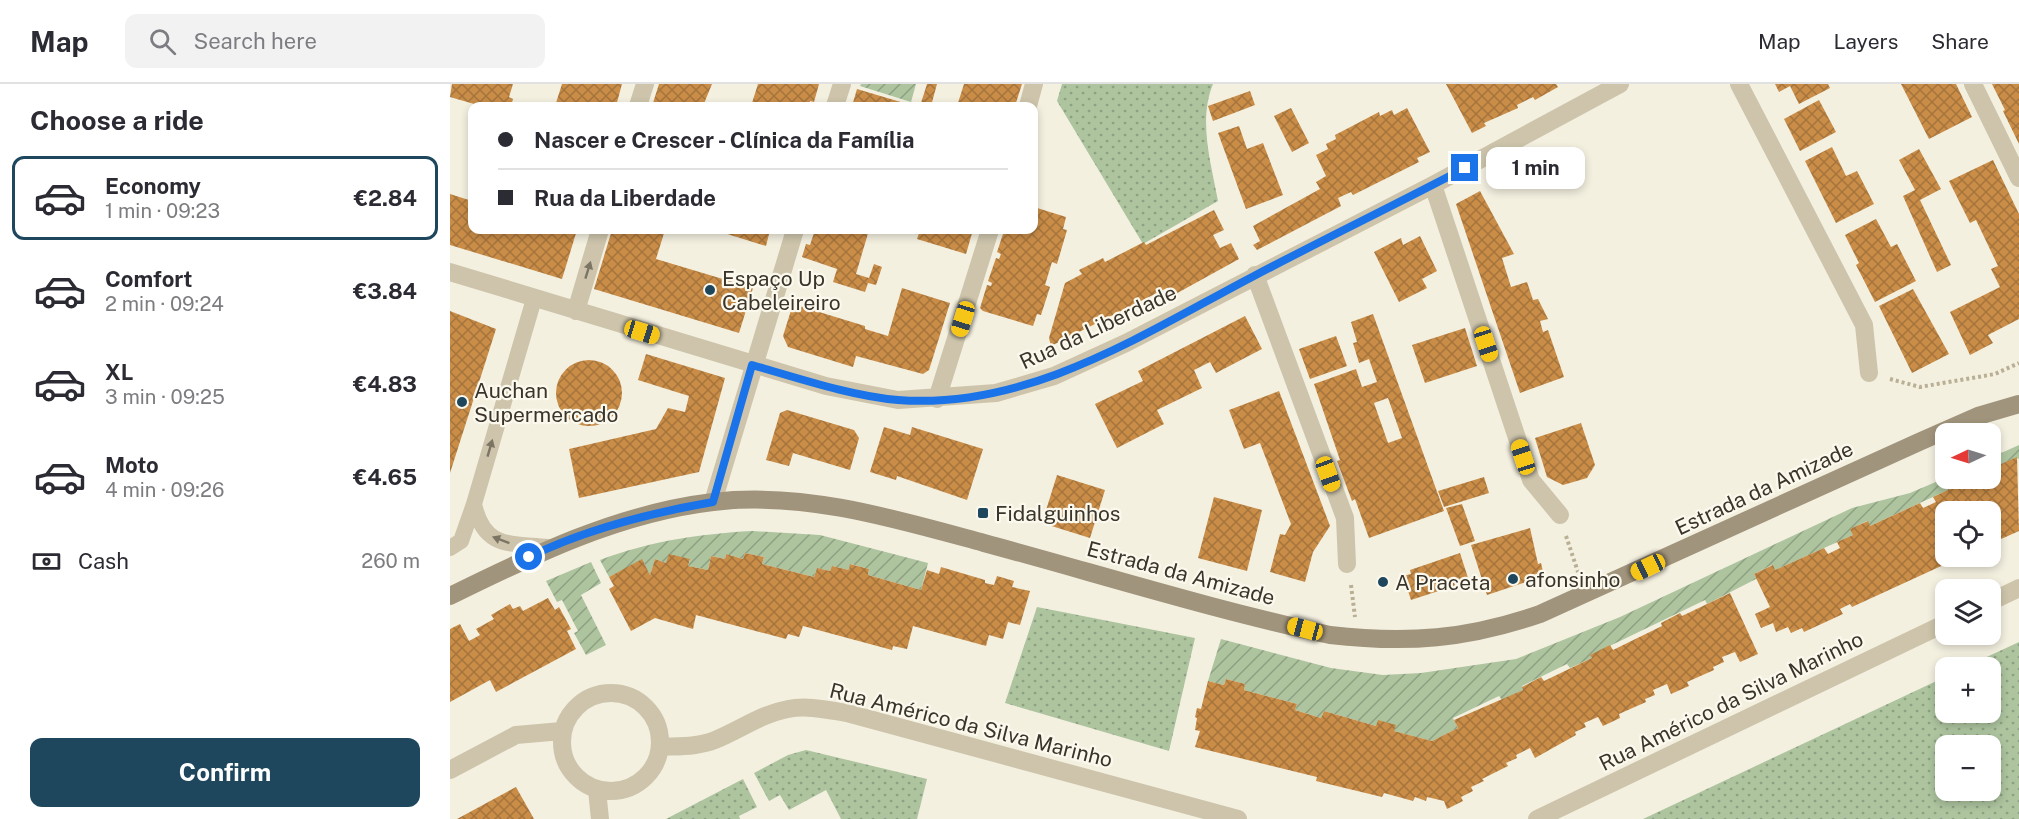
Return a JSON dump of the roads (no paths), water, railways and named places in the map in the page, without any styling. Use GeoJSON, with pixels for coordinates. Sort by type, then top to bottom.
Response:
{"type":"FeatureCollection","features":[{"type":"Feature","properties":{"kind":"street"},"geometry":{"type":"LineString","coordinates":[[639,102],[645,84]]}},
{"type":"Feature","properties":{"kind":"street"},"geometry":{"type":"LineString","coordinates":[[835,102],[842,84]]}},
{"type":"Feature","properties":{"kind":"street"},"geometry":{"type":"LineString","coordinates":[[1029,102],[1034,84]]}},
{"type":"Feature","properties":{"kind":"street","name":"Rua da Liberdade"},"geometry":{"type":"LineString","coordinates":[[450,272],[826,386],[898,400],[938,399],[996,393],[1054,376],[1126,343],[1433,185],[1620,84]]}},
{"type":"Feature","properties":{"kind":"street"},"geometry":{"type":"LineString","coordinates":[[1739,84],[1864,325],[1869,373]]}},
{"type":"Feature","properties":{"kind":"street"},"geometry":{"type":"LineString","coordinates":[[1973,84],[2019,177]]}},
{"type":"Feature","properties":{"kind":"street"},"geometry":{"type":"LineString","coordinates":[[1433,185],[1531,480],[1560,515]]}},
{"type":"Feature","properties":{"kind":"street"},"geometry":{"type":"LineString","coordinates":[[576,311],[599,234]]}},
{"type":"Feature","properties":{"kind":"street"},"geometry":{"type":"LineString","coordinates":[[713,502],[752,365],[794,234]]}},
{"type":"Feature","properties":{"kind":"street"},"geometry":{"type":"LineString","coordinates":[[938,399],[989,234]]}},
{"type":"Feature","properties":{"kind":"street"},"geometry":{"type":"LineString","coordinates":[[1255,275],[1345,518],[1347,564]]}},
{"type":"Feature","properties":{"kind":"street","name":"Estrada da Amizade"},"geometry":{"type":"LineString","coordinates":[[450,596],[549,547],[646,514],[713,502],[780,500],[882,516],[1305,629],[1358,638],[1414,639],[1494,630],[1585,595],[1978,416],[2019,404]]}},
{"type":"Feature","properties":{"kind":"street"},"geometry":{"type":"LineString","coordinates":[[2001,597],[2019,588]]}},
{"type":"Feature","properties":{"kind":"street","name":"Rua Américo da Silva Marinho"},"geometry":{"type":"LineString","coordinates":[[1537,819],[1935,628]]}},
{"type":"Feature","properties":{"kind":"street"},"geometry":{"type":"LineString","coordinates":[[608,692],[629,695],[647,707],[658,726],[660,747],[654,767],[639,783],[619,792],[597,790],[580,782],[568,768],[561,750],[562,731],[570,712],[587,698],[608,692]]}},
{"type":"Feature","properties":{"kind":"street","name":"Rua Américo da Silva Marinho"},"geometry":{"type":"LineString","coordinates":[[660,747],[700,745],[717,740],[766,714],[790,708],[814,708],[848,713],[1238,819]]}},
{"type":"Feature","properties":{"kind":"street"},"geometry":{"type":"LineString","coordinates":[[450,770],[516,735],[562,731]]}},
{"type":"Feature","properties":{"kind":"street"},"geometry":{"type":"LineString","coordinates":[[597,790],[600,819]]}},
{"type":"Feature","properties":{"kind":"lane"},"geometry":{"type":"LineString","coordinates":[[450,548],[461,541],[474,504],[534,299]]}},
{"type":"Feature","properties":{"kind":"lane"},"geometry":{"type":"LineString","coordinates":[[474,504],[478,524],[487,534],[507,543],[549,547]]}},
{"type":"Feature","properties":{"kind":"place","name":"Espaço Up Cabeleireiro"},"geometry":{"type":"Point","coordinates":[710,290]}},
{"type":"Feature","properties":{"kind":"place","name":"Auchan Supermercado"},"geometry":{"type":"Point","coordinates":[462,402]}},
{"type":"Feature","properties":{"kind":"place","name":"Fidalguinhos"},"geometry":{"type":"Point","coordinates":[983,513]}},
{"type":"Feature","properties":{"kind":"place","name":"afonsinho"},"geometry":{"type":"Point","coordinates":[1513,579]}},
{"type":"Feature","properties":{"kind":"place","name":"A Praceta"},"geometry":{"type":"Point","coordinates":[1383,582]}}]}
